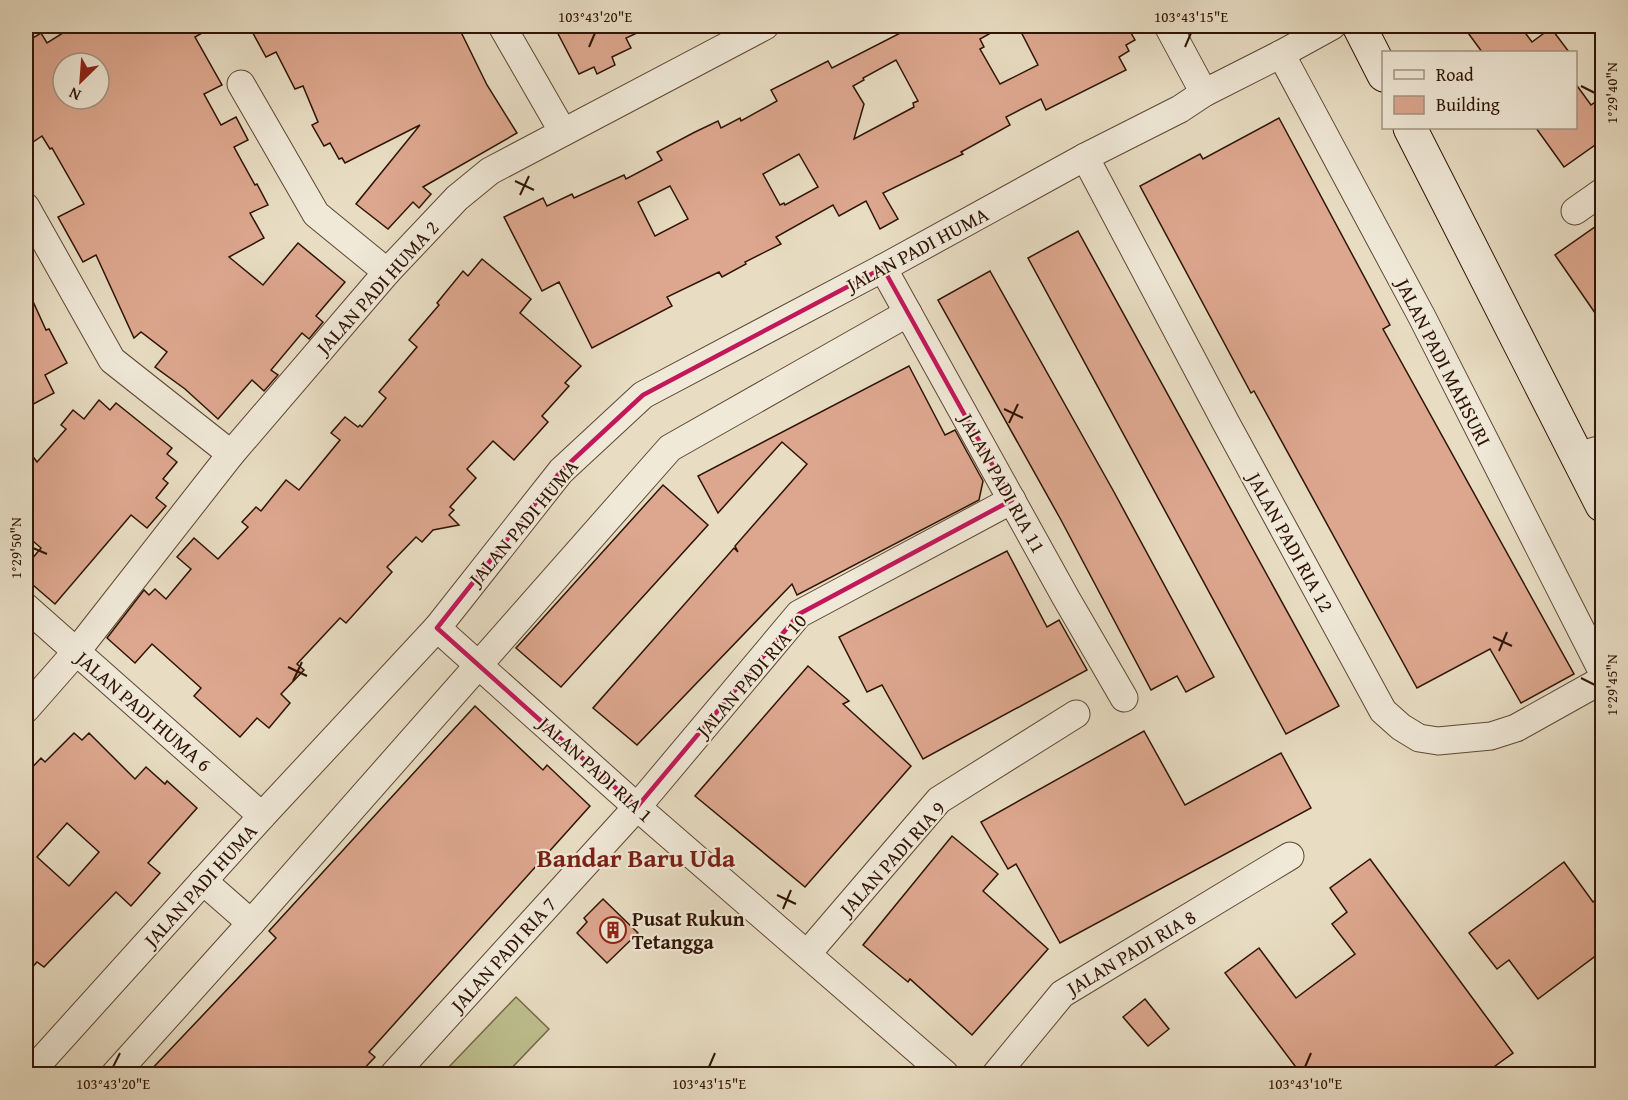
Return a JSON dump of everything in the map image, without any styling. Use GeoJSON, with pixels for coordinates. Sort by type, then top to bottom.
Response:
{"type":"FeatureCollection","features":[{"type":"Feature","properties":{"kind":"main road"},"geometry":{"type":"LineString","coordinates":[[1359,26],[1382,73]]}},
{"type":"Feature","properties":{"kind":"main road"},"geometry":{"type":"LineString","coordinates":[[1411,129],[1590,453],[1602,505]]}},
{"type":"Feature","properties":{"kind":"street"},"geometry":{"type":"LineString","coordinates":[[502,26],[563,132]]}},
{"type":"Feature","properties":{"kind":"street","name":"JALAN PADI HUMA 2"},"geometry":{"type":"LineString","coordinates":[[26,709],[76,652],[231,454],[387,272],[457,198],[490,171],[765,26]]}},
{"type":"Feature","properties":{"kind":"street"},"geometry":{"type":"LineString","coordinates":[[1168,26],[1204,93]]}},
{"type":"Feature","properties":{"kind":"street","name":"JALAN PADI HUMA"},"geometry":{"type":"LineString","coordinates":[[29,1074],[203,880],[437,628],[561,471],[644,394],[1332,26]]}},
{"type":"Feature","properties":{"kind":"street","name":"JALAN PADI MAHSURI"},"geometry":{"type":"LineString","coordinates":[[1281,54],[1422,317],[1602,671]]}},
{"type":"Feature","properties":{"kind":"street"},"geometry":{"type":"LineString","coordinates":[[241,84],[316,214],[387,272]]}},
{"type":"Feature","properties":{"kind":"street","name":"JALAN PADI RIA 12"},"geometry":{"type":"LineString","coordinates":[[1085,157],[1226,423],[1383,711],[1401,727],[1419,738],[1438,741],[1491,736],[1516,728],[1602,680]]}},
{"type":"Feature","properties":{"kind":"street"},"geometry":{"type":"LineString","coordinates":[[1575,212],[1602,192]]}},
{"type":"Feature","properties":{"kind":"street"},"geometry":{"type":"LineString","coordinates":[[26,207],[112,360],[231,454]]}},
{"type":"Feature","properties":{"kind":"street","name":"JALAN PADI RIA 11"},"geometry":{"type":"LineString","coordinates":[[883,268],[1124,698]]}},
{"type":"Feature","properties":{"kind":"street"},"geometry":{"type":"LineString","coordinates":[[115,1074],[251,924],[670,448],[908,313]]}},
{"type":"Feature","properties":{"kind":"street","name":"JALAN PADI RIA 10"},"geometry":{"type":"LineString","coordinates":[[637,807],[799,614],[1012,500]]}},
{"type":"Feature","properties":{"kind":"street","name":"JALAN PADI HUMA 6"},"geometry":{"type":"LineString","coordinates":[[26,607],[262,816]]}},
{"type":"Feature","properties":{"kind":"street","name":"JALAN PADI RIA 1"},"geometry":{"type":"LineString","coordinates":[[437,628],[637,807],[945,1074]]}},
{"type":"Feature","properties":{"kind":"street","name":"JALAN PADI RIA 9"},"geometry":{"type":"LineString","coordinates":[[807,954],[939,800],[1076,714]]}},
{"type":"Feature","properties":{"kind":"street","name":"JALAN PADI RIA 7"},"geometry":{"type":"LineString","coordinates":[[394,1074],[637,807]]}},
{"type":"Feature","properties":{"kind":"street","name":"JALAN PADI RIA 8"},"geometry":{"type":"LineString","coordinates":[[996,1074],[1062,993],[1290,855]]}},
{"type":"Feature","properties":{"kind":"street"},"geometry":{"type":"LineString","coordinates":[[203,880],[251,924]]}},
{"type":"Feature","properties":{"kind":"highlighted area"},"geometry":{"type":"Polygon","coordinates":[[[883,268],[1012,500],[799,614],[637,807],[437,628],[561,471],[643,395],[883,268]]]}},
{"type":"Feature","properties":{"kind":"green space"},"geometry":{"type":"Polygon","coordinates":[[[516,997],[549,1029],[506,1074],[450,1074],[445,1071],[516,997]]]}},
{"type":"Feature","properties":{"kind":"building"},"geometry":{"type":"Polygon","coordinates":[[[74,26],[214,26],[195,37],[222,85],[204,94],[221,125],[236,117],[248,140],[234,147],[268,205],[250,213],[264,238],[229,257],[263,285],[298,243],[345,282],[316,316],[323,322],[309,339],[302,333],[271,370],[278,375],[264,391],[252,380],[218,419],[185,389],[155,367],[167,352],[141,332],[134,338],[96,255],[83,262],[58,217],[84,204],[52,148],[50,149],[42,136],[33,142],[26,131],[26,42],[41,33],[47,43],[74,26]]]}},
{"type":"Feature","properties":{"kind":"building"},"geometry":{"type":"Polygon","coordinates":[[[249,26],[458,26],[487,85],[517,133],[423,187],[431,194],[419,208],[413,202],[388,229],[356,204],[420,125],[345,163],[342,158],[339,159],[330,143],[324,146],[312,125],[318,122],[303,86],[295,89],[276,52],[266,57],[249,26]]]}},
{"type":"Feature","properties":{"kind":"building"},"geometry":{"type":"Polygon","coordinates":[[[554,26],[652,26],[626,38],[631,48],[612,57],[615,65],[597,74],[594,67],[579,74],[554,26]]]}},
{"type":"Feature","properties":{"kind":"building"},"geometry":{"type":"Polygon","coordinates":[[[923,26],[1003,26],[980,39],[984,47],[980,49],[1000,84],[1038,65],[1018,26],[1127,26],[1135,40],[1126,45],[1129,51],[1119,57],[1126,70],[1046,110],[1041,99],[1006,117],[1010,125],[961,152],[963,154],[883,193],[898,219],[880,229],[866,201],[839,216],[833,205],[776,237],[781,244],[745,262],[746,264],[722,277],[719,272],[667,297],[672,306],[592,348],[559,282],[542,291],[504,217],[543,198],[547,206],[572,194],[574,198],[624,175],[626,179],[662,160],[657,152],[695,132],[718,121],[721,128],[740,118],[741,121],[777,101],[771,90],[828,61],[832,68],[910,28],[912,32],[923,26]],[[896,60],[853,86],[864,104],[854,139],[914,107],[913,103],[918,101],[896,60]],[[799,154],[763,174],[780,205],[784,203],[785,205],[818,187],[799,154]],[[670,186],[638,202],[655,236],[688,219],[670,186]]]}},
{"type":"Feature","properties":{"kind":"building"},"geometry":{"type":"Polygon","coordinates":[[[1463,26],[1520,26],[1532,42],[1551,28],[1568,51],[1481,51],[1463,26]]]}},
{"type":"Feature","properties":{"kind":"building"},"geometry":{"type":"Polygon","coordinates":[[[1577,86],[1591,105],[1602,97],[1602,140],[1564,167],[1537,129],[1577,129],[1577,86]]]}},
{"type":"Feature","properties":{"kind":"building"},"geometry":{"type":"Polygon","coordinates":[[[1279,118],[1390,325],[1383,329],[1574,674],[1521,703],[1490,649],[1417,688],[1254,391],[1251,393],[1140,186],[1200,154],[1203,159],[1279,118]]]}},
{"type":"Feature","properties":{"kind":"building"},"geometry":{"type":"Polygon","coordinates":[[[1602,222],[1602,323],[1555,255],[1602,222]]]}},
{"type":"Feature","properties":{"kind":"building"},"geometry":{"type":"Polygon","coordinates":[[[1078,231],[1339,706],[1286,734],[1028,258],[1078,231]]]}},
{"type":"Feature","properties":{"kind":"building"},"geometry":{"type":"Polygon","coordinates":[[[482,259],[531,299],[520,313],[581,366],[565,383],[569,386],[542,416],[548,422],[514,460],[493,441],[467,469],[476,478],[450,507],[454,510],[449,515],[459,525],[433,530],[422,542],[416,537],[387,567],[392,572],[346,623],[340,618],[297,664],[304,670],[281,694],[290,703],[269,728],[257,718],[240,737],[194,696],[201,688],[152,644],[135,663],[107,638],[144,590],[149,595],[155,589],[166,599],[191,569],[177,557],[194,538],[218,559],[248,527],[242,522],[256,507],[261,511],[286,480],[299,490],[340,440],[331,433],[345,417],[358,427],[360,425],[362,427],[386,398],[379,392],[417,347],[409,340],[439,305],[437,303],[463,271],[468,276],[482,259]]]}},
{"type":"Feature","properties":{"kind":"building"},"geometry":{"type":"Polygon","coordinates":[[[990,271],[1114,492],[1214,677],[1186,692],[1177,676],[1151,690],[1061,520],[938,300],[990,271]]]}},
{"type":"Feature","properties":{"kind":"building"},"geometry":{"type":"Polygon","coordinates":[[[26,286],[46,330],[49,329],[67,363],[45,375],[54,393],[26,408],[26,286]]]}},
{"type":"Feature","properties":{"kind":"building"},"geometry":{"type":"Polygon","coordinates":[[[909,366],[945,435],[955,430],[983,481],[979,500],[797,595],[792,584],[637,745],[593,708],[734,548],[738,552],[735,546],[807,464],[782,442],[718,513],[698,476],[909,366]]]}},
{"type":"Feature","properties":{"kind":"building"},"geometry":{"type":"Polygon","coordinates":[[[99,400],[110,410],[116,403],[172,448],[167,454],[177,462],[163,479],[168,483],[156,498],[166,506],[147,528],[131,515],[55,604],[26,579],[26,566],[41,548],[26,535],[26,447],[37,462],[66,429],[61,425],[73,410],[84,419],[99,400]]]}},
{"type":"Feature","properties":{"kind":"building"},"geometry":{"type":"Polygon","coordinates":[[[663,485],[708,525],[561,687],[516,648],[663,485]]]}},
{"type":"Feature","properties":{"kind":"building"},"geometry":{"type":"Polygon","coordinates":[[[1007,551],[1047,627],[1059,620],[1087,670],[923,759],[882,685],[867,692],[839,637],[1007,551]]]}},
{"type":"Feature","properties":{"kind":"building"},"geometry":{"type":"Polygon","coordinates":[[[808,666],[849,701],[843,704],[911,766],[805,887],[695,796],[808,666]]]}},
{"type":"Feature","properties":{"kind":"building"},"geometry":{"type":"Polygon","coordinates":[[[475,706],[543,770],[547,765],[590,806],[369,1052],[375,1057],[359,1074],[147,1074],[276,938],[269,931],[475,706]]]}},
{"type":"Feature","properties":{"kind":"building"},"geometry":{"type":"Polygon","coordinates":[[[1144,731],[1185,805],[1281,753],[1311,808],[1060,943],[1016,864],[1008,869],[981,822],[1144,731]]]}},
{"type":"Feature","properties":{"kind":"building"},"geometry":{"type":"Polygon","coordinates":[[[74,733],[82,740],[89,733],[135,779],[146,767],[165,784],[167,781],[197,808],[148,863],[160,873],[131,906],[116,892],[44,967],[37,962],[26,974],[26,774],[41,758],[45,762],[74,733]],[[67,823],[37,857],[69,886],[99,852],[67,823]]]}},
{"type":"Feature","properties":{"kind":"building"},"geometry":{"type":"Polygon","coordinates":[[[952,836],[998,874],[983,891],[1048,949],[972,1035],[910,979],[908,982],[863,945],[952,836]]]}},
{"type":"Feature","properties":{"kind":"building"},"geometry":{"type":"Polygon","coordinates":[[[1370,859],[1513,1053],[1484,1074],[1301,1074],[1225,973],[1259,948],[1296,998],[1355,954],[1332,924],[1347,912],[1330,888],[1370,859]]]}},
{"type":"Feature","properties":{"kind":"building"},"geometry":{"type":"Polygon","coordinates":[[[1564,862],[1593,902],[1602,895],[1602,951],[1538,999],[1509,960],[1497,969],[1469,933],[1564,862]]]}},
{"type":"Feature","properties":{"kind":"building","name":"Pusat Rukun Tetangga"},"geometry":{"type":"Polygon","coordinates":[[[603,899],[638,933],[607,963],[577,933],[587,922],[584,918],[603,899]]]}},
{"type":"Feature","properties":{"kind":"building"},"geometry":{"type":"Polygon","coordinates":[[[1145,999],[1169,1029],[1148,1046],[1123,1017],[1145,999]]]}},
{"type":"Feature","properties":{"kind":"place","name":"Pusat Rukun Tetangga"},"geometry":{"type":"Point","coordinates":[613,930]}},
{"type":"Feature","properties":{"kind":"district","name":"Bandar Baru Uda"},"geometry":{"type":"Point","coordinates":[636,857]}}]}
